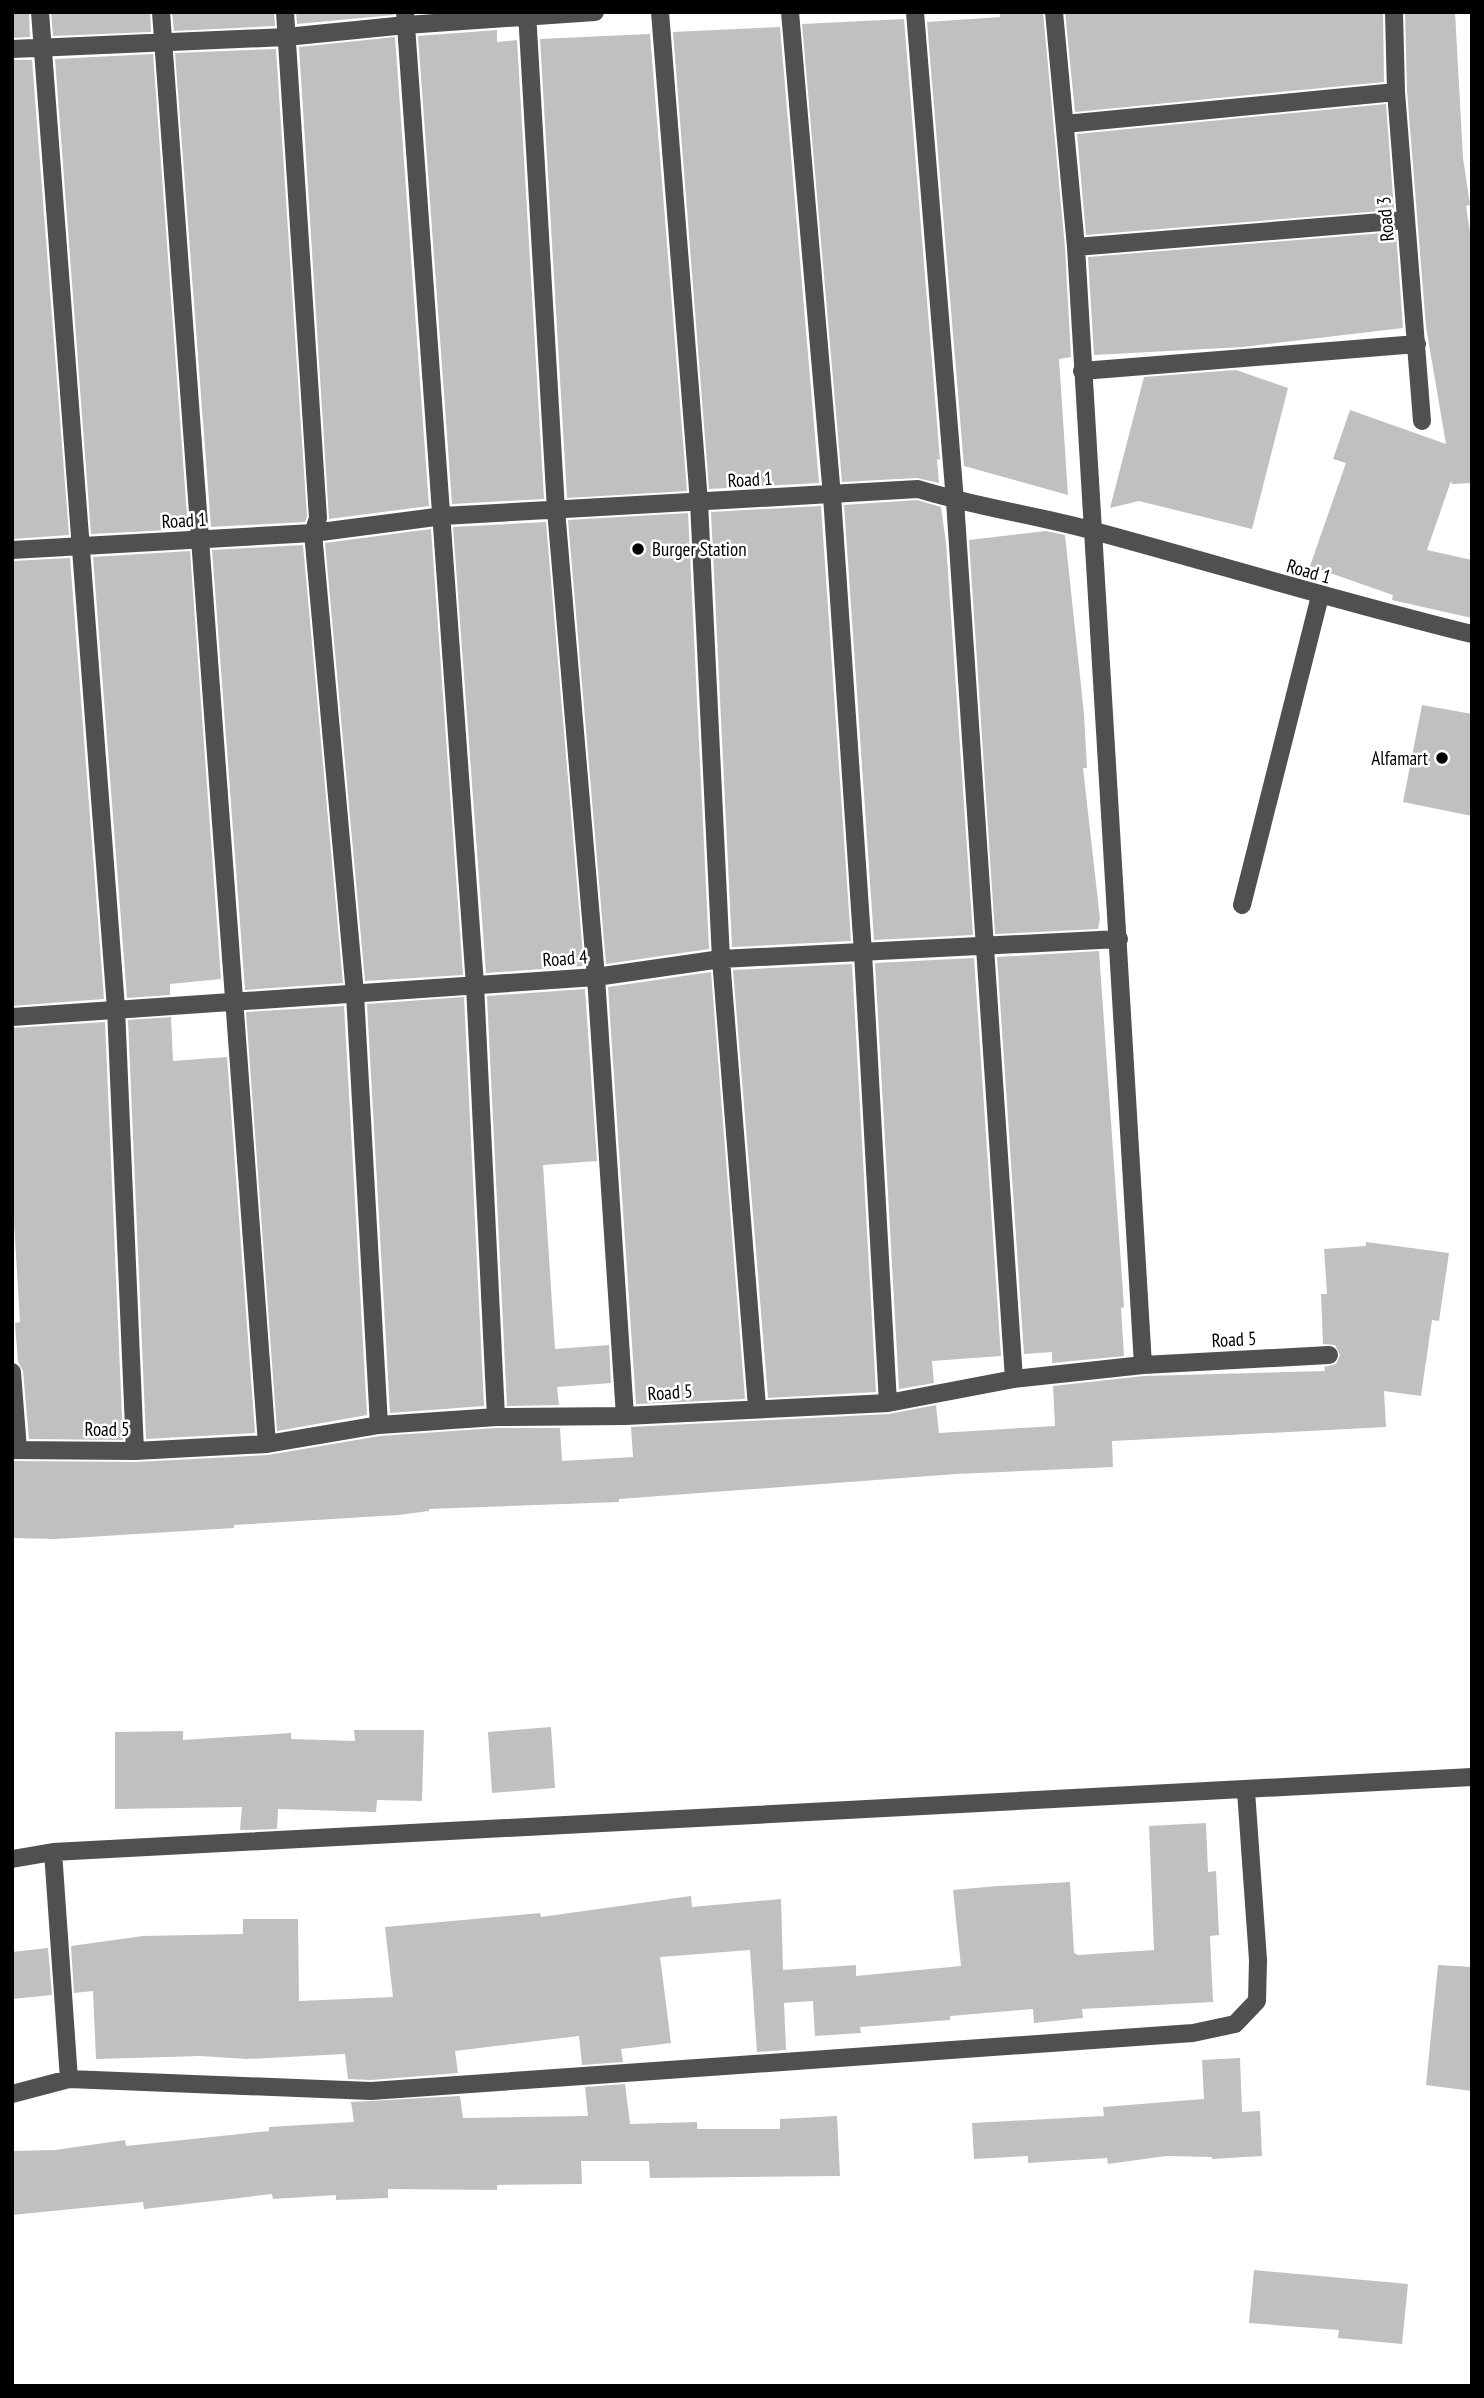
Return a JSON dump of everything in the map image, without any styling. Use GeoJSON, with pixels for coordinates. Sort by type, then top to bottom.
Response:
{"type":"FeatureCollection","features":[{"type":"Feature","properties":{"kind":"street"},"geometry":{"type":"LineString","coordinates":[[40,12],[79,547],[117,1008],[135,1451]]}},
{"type":"Feature","properties":{"kind":"street"},"geometry":{"type":"LineString","coordinates":[[161,12],[267,1444]]}},
{"type":"Feature","properties":{"kind":"street"},"geometry":{"type":"LineString","coordinates":[[285,12],[317,505],[313,533],[355,994],[379,1425]]}},
{"type":"Feature","properties":{"kind":"street"},"geometry":{"type":"LineString","coordinates":[[12,49],[286,37],[405,18],[595,12]]}},
{"type":"Feature","properties":{"kind":"street"},"geometry":{"type":"LineString","coordinates":[[660,12],[699,502],[721,959],[757,1407]]}},
{"type":"Feature","properties":{"kind":"street"},"geometry":{"type":"LineString","coordinates":[[790,12],[832,496],[863,954],[888,1403]]}},
{"type":"Feature","properties":{"kind":"street"},"geometry":{"type":"LineString","coordinates":[[915,12],[955,501],[1014,1379]]}},
{"type":"Feature","properties":{"kind":"street"},"geometry":{"type":"LineString","coordinates":[[1054,12],[1076,247],[1143,1365]]}},
{"type":"Feature","properties":{"kind":"street","name":"Road 3"},"geometry":{"type":"LineString","coordinates":[[1394,12],[1396,92],[1422,421]]}},
{"type":"Feature","properties":{"kind":"street"},"geometry":{"type":"LineString","coordinates":[[527,14],[556,510],[596,977],[625,1416]]}},
{"type":"Feature","properties":{"kind":"street"},"geometry":{"type":"LineString","coordinates":[[405,18],[475,985],[496,1418]]}},
{"type":"Feature","properties":{"kind":"street"},"geometry":{"type":"LineString","coordinates":[[1065,124],[1396,92]]}},
{"type":"Feature","properties":{"kind":"street"},"geometry":{"type":"LineString","coordinates":[[1076,247],[1406,220]]}},
{"type":"Feature","properties":{"kind":"street"},"geometry":{"type":"LineString","coordinates":[[1082,371],[1417,344]]}},
{"type":"Feature","properties":{"kind":"street","name":"Road 1"},"geometry":{"type":"LineString","coordinates":[[12,550],[313,533],[443,516],[832,496],[873,490],[918,489],[955,501],[1091,530],[1320,596],[1472,634]]}},
{"type":"Feature","properties":{"kind":"street"},"geometry":{"type":"LineString","coordinates":[[1242,905],[1320,596]]}},
{"type":"Feature","properties":{"kind":"street","name":"Road 4"},"geometry":{"type":"LineString","coordinates":[[12,1017],[117,1008],[235,1004],[596,977],[721,959],[863,954],[1119,939]]}},
{"type":"Feature","properties":{"kind":"street","name":"Road 5"},"geometry":{"type":"LineString","coordinates":[[15,1450],[135,1451],[267,1444],[379,1425],[888,1403],[1014,1379],[1143,1365],[1329,1354]]}},
{"type":"Feature","properties":{"kind":"street"},"geometry":{"type":"LineString","coordinates":[[12,1372],[15,1450]]}},
{"type":"Feature","properties":{"kind":"street"},"geometry":{"type":"LineString","coordinates":[[12,1859],[53,1852],[1472,1777]]}},
{"type":"Feature","properties":{"kind":"street"},"geometry":{"type":"LineString","coordinates":[[12,2094],[69,2079],[371,2091],[1193,2034],[1235,2024],[1256,2001],[1258,1960],[1246,1791]]}},
{"type":"Feature","properties":{"kind":"street"},"geometry":{"type":"LineString","coordinates":[[53,1852],[69,2079]]}},
{"type":"Feature","properties":{"kind":"building"},"geometry":{"type":"Polygon","coordinates":[[[12,12],[29,12],[30,37],[12,38],[12,12]]]}},
{"type":"Feature","properties":{"kind":"building"},"geometry":{"type":"Polygon","coordinates":[[[51,12],[150,12],[151,32],[53,36],[51,12]]]}},
{"type":"Feature","properties":{"kind":"building"},"geometry":{"type":"Polygon","coordinates":[[[172,12],[274,12],[275,26],[174,31],[172,12]]]}},
{"type":"Feature","properties":{"kind":"building"},"geometry":{"type":"Polygon","coordinates":[[[296,12],[394,12],[394,15],[297,24],[296,12]]]}},
{"type":"Feature","properties":{"kind":"building"},"geometry":{"type":"Polygon","coordinates":[[[1000,12],[1043,12],[1065,248],[1071,357],[1059,359],[1068,495],[964,466],[927,22],[1000,17],[1000,12]]]}},
{"type":"Feature","properties":{"kind":"building"},"geometry":{"type":"Polygon","coordinates":[[[1065,12],[1383,12],[1384,82],[1075,112],[1065,12]]]}},
{"type":"Feature","properties":{"kind":"building"},"geometry":{"type":"Polygon","coordinates":[[[1405,12],[1455,12],[1463,158],[1470,205],[1466,206],[1472,245],[1472,483],[1452,484],[1451,481],[1427,550],[1472,560],[1472,618],[1392,600],[1393,595],[1310,566],[1346,463],[1333,459],[1350,410],[1446,444],[1426,327],[1407,91],[1405,12]]]}},
{"type":"Feature","properties":{"kind":"building"},"geometry":{"type":"Polygon","coordinates":[[[904,19],[940,460],[937,459],[939,483],[917,478],[842,482],[802,24],[904,19]]]}},
{"type":"Feature","properties":{"kind":"building"},"geometry":{"type":"Polygon","coordinates":[[[780,27],[819,483],[709,489],[673,32],[780,27]]]}},
{"type":"Feature","properties":{"kind":"building"},"geometry":{"type":"Polygon","coordinates":[[[497,30],[497,42],[517,40],[544,499],[452,504],[418,36],[497,30]]]}},
{"type":"Feature","properties":{"kind":"building"},"geometry":{"type":"Polygon","coordinates":[[[650,34],[687,491],[567,498],[540,39],[650,34]]]}},
{"type":"Feature","properties":{"kind":"building"},"geometry":{"type":"Polygon","coordinates":[[[395,37],[429,506],[329,519],[299,47],[395,37]]]}},
{"type":"Feature","properties":{"kind":"building"},"geometry":{"type":"Polygon","coordinates":[[[276,49],[307,517],[305,522],[211,527],[175,53],[276,49]]]}},
{"type":"Feature","properties":{"kind":"building"},"geometry":{"type":"Polygon","coordinates":[[[153,54],[188,529],[91,534],[55,59],[153,54]]]}},
{"type":"Feature","properties":{"kind":"building"},"geometry":{"type":"Polygon","coordinates":[[[12,60],[32,60],[69,535],[12,539],[12,60]]]}},
{"type":"Feature","properties":{"kind":"building"},"geometry":{"type":"Polygon","coordinates":[[[1386,104],[1394,210],[1086,235],[1077,134],[1386,104]]]}},
{"type":"Feature","properties":{"kind":"building"},"geometry":{"type":"Polygon","coordinates":[[[1396,232],[1403,328],[1242,347],[1094,355],[1088,257],[1396,232]]]}},
{"type":"Feature","properties":{"kind":"building"},"geometry":{"type":"Polygon","coordinates":[[[1236,370],[1288,388],[1252,529],[1139,501],[1110,508],[1144,377],[1236,370]]]}},
{"type":"Feature","properties":{"kind":"building"},"geometry":{"type":"Polygon","coordinates":[[[917,500],[941,507],[946,543],[973,935],[874,940],[844,505],[917,500]]]}},
{"type":"Feature","properties":{"kind":"building"},"geometry":{"type":"Polygon","coordinates":[[[821,506],[851,941],[732,947],[711,512],[821,506]]]}},
{"type":"Feature","properties":{"kind":"building"},"geometry":{"type":"Polygon","coordinates":[[[688,513],[709,949],[606,964],[568,520],[688,513]]]}},
{"type":"Feature","properties":{"kind":"building"},"geometry":{"type":"Polygon","coordinates":[[[546,522],[584,966],[486,973],[453,527],[546,522]]]}},
{"type":"Feature","properties":{"kind":"building"},"geometry":{"type":"Polygon","coordinates":[[[431,529],[463,975],[365,981],[325,543],[431,529]]]}},
{"type":"Feature","properties":{"kind":"building"},"geometry":{"type":"Polygon","coordinates":[[[1046,531],[1065,535],[1084,714],[1087,768],[1083,768],[1100,919],[1098,929],[995,934],[969,540],[1046,531]]]}},
{"type":"Feature","properties":{"kind":"building"},"geometry":{"type":"Polygon","coordinates":[[[303,545],[343,983],[245,990],[212,550],[303,545]]]}},
{"type":"Feature","properties":{"kind":"building"},"geometry":{"type":"Polygon","coordinates":[[[190,551],[221,979],[170,984],[170,995],[127,998],[93,557],[190,551]]]}},
{"type":"Feature","properties":{"kind":"building"},"geometry":{"type":"Polygon","coordinates":[[[70,558],[104,999],[12,1006],[12,561],[70,558]]]}},
{"type":"Feature","properties":{"kind":"building","name":"Alfamart"},"geometry":{"type":"Polygon","coordinates":[[[1422,705],[1472,714],[1472,816],[1403,802],[1422,705]]]}},
{"type":"Feature","properties":{"kind":"building"},"geometry":{"type":"Polygon","coordinates":[[[1099,951],[1124,1307],[1121,1308],[1124,1356],[1052,1363],[1052,1352],[1024,1354],[997,957],[1099,951]]]}},
{"type":"Feature","properties":{"kind":"building"},"geometry":{"type":"Polygon","coordinates":[[[974,958],[1001,1356],[932,1361],[934,1383],[899,1389],[875,963],[974,958]]]}},
{"type":"Feature","properties":{"kind":"building"},"geometry":{"type":"Polygon","coordinates":[[[852,964],[876,1392],[768,1398],[733,970],[852,964]]]}},
{"type":"Feature","properties":{"kind":"building"},"geometry":{"type":"Polygon","coordinates":[[[711,972],[745,1399],[636,1404],[608,987],[711,972]]]}},
{"type":"Feature","properties":{"kind":"building"},"geometry":{"type":"Polygon","coordinates":[[[585,989],[597,1161],[543,1165],[555,1349],[609,1345],[611,1383],[557,1387],[559,1405],[507,1406],[487,996],[585,989]]]}},
{"type":"Feature","properties":{"kind":"building"},"geometry":{"type":"Polygon","coordinates":[[[464,997],[484,1406],[390,1413],[367,1004],[464,997]]]}},
{"type":"Feature","properties":{"kind":"building"},"geometry":{"type":"Polygon","coordinates":[[[344,1006],[367,1415],[277,1431],[246,1012],[344,1006]]]}},
{"type":"Feature","properties":{"kind":"building"},"geometry":{"type":"Polygon","coordinates":[[[171,1017],[173,1061],[227,1057],[255,1433],[146,1439],[128,1020],[171,1017]]]}},
{"type":"Feature","properties":{"kind":"building"},"geometry":{"type":"Polygon","coordinates":[[[105,1022],[123,1440],[29,1439],[23,1371],[18,1362],[15,1323],[20,1322],[12,1188],[12,1028],[105,1022]]]}},
{"type":"Feature","properties":{"kind":"building"},"geometry":{"type":"Polygon","coordinates":[[[1366,1242],[1449,1253],[1439,1321],[1432,1320],[1421,1396],[1384,1391],[1386,1427],[1112,1441],[1113,1467],[956,1474],[619,1499],[619,1502],[429,1509],[398,1515],[234,1525],[234,1528],[56,1539],[12,1538],[12,1461],[136,1462],[268,1455],[380,1436],[496,1428],[560,1428],[562,1461],[633,1457],[631,1427],[889,1414],[936,1405],[939,1433],[1055,1426],[1053,1386],[1144,1376],[1325,1371],[1324,1367],[1336,1364],[1340,1355],[1335,1345],[1323,1344],[1321,1294],[1327,1294],[1324,1249],[1366,1246],[1366,1242]]]}},
{"type":"Feature","properties":{"kind":"building"},"geometry":{"type":"Polygon","coordinates":[[[551,1727],[555,1788],[492,1793],[488,1732],[551,1727]]]}},
{"type":"Feature","properties":{"kind":"building"},"geometry":{"type":"Polygon","coordinates":[[[354,1730],[424,1730],[422,1801],[377,1800],[376,1812],[278,1809],[277,1829],[249,1830],[240,1830],[242,1807],[115,1809],[115,1732],[183,1731],[183,1740],[291,1733],[291,1739],[355,1741],[354,1730]]]}},
{"type":"Feature","properties":{"kind":"building"},"geometry":{"type":"Polygon","coordinates":[[[1206,1823],[1208,1872],[1216,1871],[1219,1935],[1210,1936],[1213,2002],[1082,2009],[1083,2018],[1034,2023],[1033,2009],[950,2016],[950,2020],[860,2027],[861,2033],[815,2036],[813,2001],[784,2003],[786,2050],[757,2052],[750,1950],[660,1957],[671,2043],[621,2049],[623,2062],[582,2065],[579,2036],[455,2051],[458,2073],[371,2080],[348,2079],[345,2054],[247,2059],[200,2056],[96,2059],[93,1991],[74,1993],[71,1946],[143,1936],[243,1934],[243,1919],[298,1919],[299,2001],[393,1997],[385,1927],[540,1913],[541,1917],[691,1896],[692,1907],[781,1899],[783,1970],[856,1965],[856,1976],[961,1966],[953,1890],[1070,1882],[1074,1953],[1078,1955],[1154,1950],[1149,1826],[1206,1823]]]}},
{"type":"Feature","properties":{"kind":"building"},"geometry":{"type":"Polygon","coordinates":[[[48,1948],[52,1995],[12,1999],[12,1952],[48,1948]]]}},
{"type":"Feature","properties":{"kind":"building"},"geometry":{"type":"Polygon","coordinates":[[[1438,1965],[1472,1967],[1472,2091],[1426,2085],[1438,1965]]]}},
{"type":"Feature","properties":{"kind":"building"},"geometry":{"type":"Polygon","coordinates":[[[1240,2058],[1242,2112],[1260,2111],[1262,2156],[1212,2159],[1166,2156],[1108,2164],[1107,2158],[1028,2163],[1028,2156],[974,2159],[972,2123],[1104,2116],[1103,2107],[1204,2099],[1202,2060],[1240,2058]]]}},
{"type":"Feature","properties":{"kind":"building"},"geometry":{"type":"Polygon","coordinates":[[[625,2084],[630,2124],[697,2122],[697,2129],[780,2129],[780,2119],[837,2116],[840,2176],[650,2178],[649,2161],[581,2161],[582,2184],[497,2185],[497,2190],[388,2189],[388,2198],[336,2200],[336,2195],[273,2199],[272,2194],[144,2209],[143,2202],[12,2215],[12,2151],[55,2150],[125,2140],[126,2146],[269,2131],[269,2127],[354,2122],[351,2102],[460,2096],[463,2118],[588,2116],[585,2087],[625,2084]]]}},
{"type":"Feature","properties":{"kind":"building"},"geometry":{"type":"Polygon","coordinates":[[[1254,2270],[1408,2284],[1402,2344],[1338,2338],[1339,2330],[1249,2323],[1254,2270]]]}},
{"type":"Feature","properties":{"kind":"place","name":"Burger Station"},"geometry":{"type":"Point","coordinates":[638,549]}},
{"type":"Feature","properties":{"kind":"place","name":"Alfamart"},"geometry":{"type":"Point","coordinates":[1442,758]}}]}
